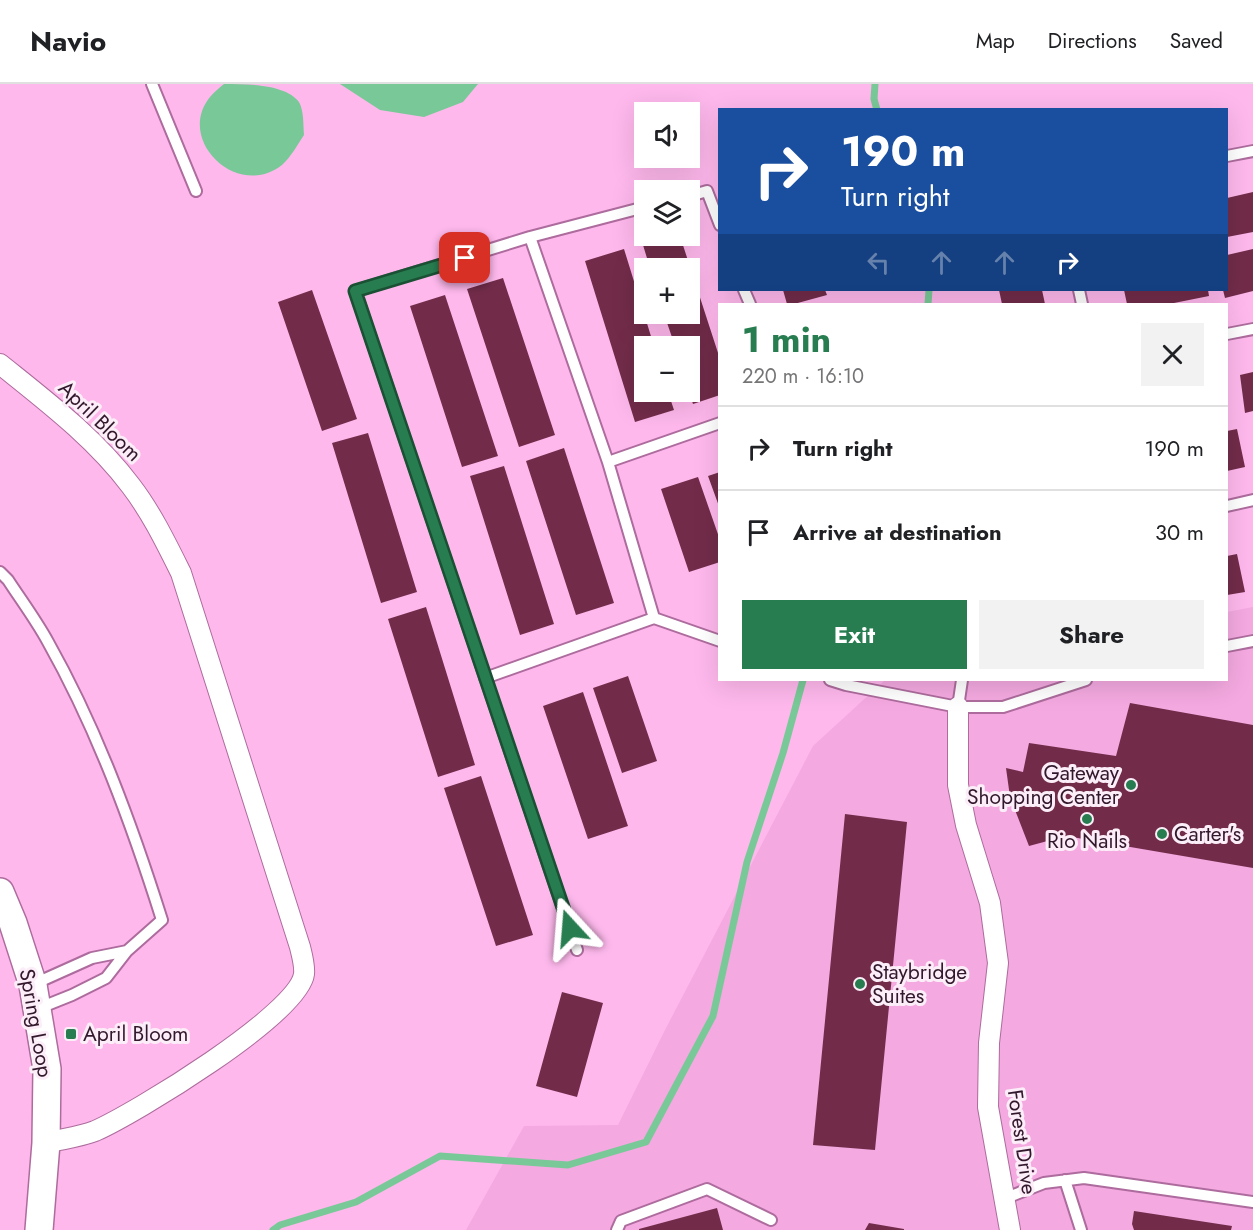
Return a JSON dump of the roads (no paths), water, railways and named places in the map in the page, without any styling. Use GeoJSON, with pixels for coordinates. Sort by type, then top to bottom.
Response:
{"type":"FeatureCollection","features":[{"type":"Feature","properties":{"kind":"street","name":"April Bloom"},"geometry":{"type":"LineString","coordinates":[[0,364],[100,450],[131,486],[166,543],[181,573],[300,947],[304,974],[295,993],[269,1019],[214,1060],[156,1097],[94,1132],[46,1143]]}},
{"type":"Feature","properties":{"kind":"street","name":"Forest Drive"},"geometry":{"type":"LineString","coordinates":[[958,707],[958,785],[966,825],[990,903],[998,963],[989,1043],[988,1107],[1010,1230]]}},
{"type":"Feature","properties":{"kind":"street","name":"Spring Loop"},"geometry":{"type":"LineString","coordinates":[[0,892],[13,923],[35,997],[47,1069],[46,1143],[39,1230]]}},
{"type":"Feature","properties":{"kind":"lane"},"geometry":{"type":"LineString","coordinates":[[152,84],[196,191]]}},
{"type":"Feature","properties":{"kind":"lane"},"geometry":{"type":"LineString","coordinates":[[1228,156],[1253,151]]}},
{"type":"Feature","properties":{"kind":"lane"},"geometry":{"type":"LineString","coordinates":[[700,193],[707,191],[718,220]]}},
{"type":"Feature","properties":{"kind":"lane"},"geometry":{"type":"LineString","coordinates":[[577,951],[355,291],[530,237],[634,210]]}},
{"type":"Feature","properties":{"kind":"lane"},"geometry":{"type":"LineString","coordinates":[[530,237],[608,462],[654,618]]}},
{"type":"Feature","properties":{"kind":"lane"},"geometry":{"type":"LineString","coordinates":[[1228,334],[1253,329]]}},
{"type":"Feature","properties":{"kind":"lane"},"geometry":{"type":"LineString","coordinates":[[608,462],[718,424]]}},
{"type":"Feature","properties":{"kind":"lane"},"geometry":{"type":"LineString","coordinates":[[1228,506],[1253,500]]}},
{"type":"Feature","properties":{"kind":"lane"},"geometry":{"type":"LineString","coordinates":[[0,572],[8,580],[47,641],[71,687],[112,779],[140,850],[162,921],[127,951],[105,978],[72,995],[35,997]]}},
{"type":"Feature","properties":{"kind":"lane"},"geometry":{"type":"LineString","coordinates":[[485,678],[654,618],[718,640]]}},
{"type":"Feature","properties":{"kind":"lane"},"geometry":{"type":"LineString","coordinates":[[1228,646],[1253,641]]}},
{"type":"Feature","properties":{"kind":"lane"},"geometry":{"type":"LineString","coordinates":[[833,681],[958,707],[1003,707],[1083,681]]}},
{"type":"Feature","properties":{"kind":"lane"},"geometry":{"type":"LineString","coordinates":[[958,707],[962,681]]}},
{"type":"Feature","properties":{"kind":"lane"},"geometry":{"type":"LineString","coordinates":[[35,997],[92,958],[127,951]]}},
{"type":"Feature","properties":{"kind":"lane"},"geometry":{"type":"LineString","coordinates":[[1006,1198],[1044,1183],[1084,1178],[1253,1202]]}},
{"type":"Feature","properties":{"kind":"lane"},"geometry":{"type":"LineString","coordinates":[[1065,1180],[1080,1230]]}},
{"type":"Feature","properties":{"kind":"lane"},"geometry":{"type":"LineString","coordinates":[[617,1230],[621,1221],[707,1189],[771,1220]]}},
{"type":"Feature","properties":{"kind":"waterway"},"geometry":{"type":"LineString","coordinates":[[875,84],[874,99],[876,108]]}},
{"type":"Feature","properties":{"kind":"waterway"},"geometry":{"type":"LineString","coordinates":[[928,303],[929,291]]}},
{"type":"Feature","properties":{"kind":"waterway"},"geometry":{"type":"LineString","coordinates":[[273,1230],[280,1225],[356,1202],[440,1156],[568,1165],[646,1142],[713,1016],[747,862],[783,753],[803,681]]}},
{"type":"Feature","properties":{"kind":"place","name":"Gateway Shopping Center"},"geometry":{"type":"Point","coordinates":[1131,785]}},
{"type":"Feature","properties":{"kind":"place","name":"Rio Nails"},"geometry":{"type":"Point","coordinates":[1087,819]}},
{"type":"Feature","properties":{"kind":"place","name":"Carter's"},"geometry":{"type":"Point","coordinates":[1162,834]}},
{"type":"Feature","properties":{"kind":"place","name":"Staybridge Suites"},"geometry":{"type":"Point","coordinates":[860,984]}},
{"type":"Feature","properties":{"kind":"place","name":"April Bloom"},"geometry":{"type":"Point","coordinates":[71,1034]}}]}
